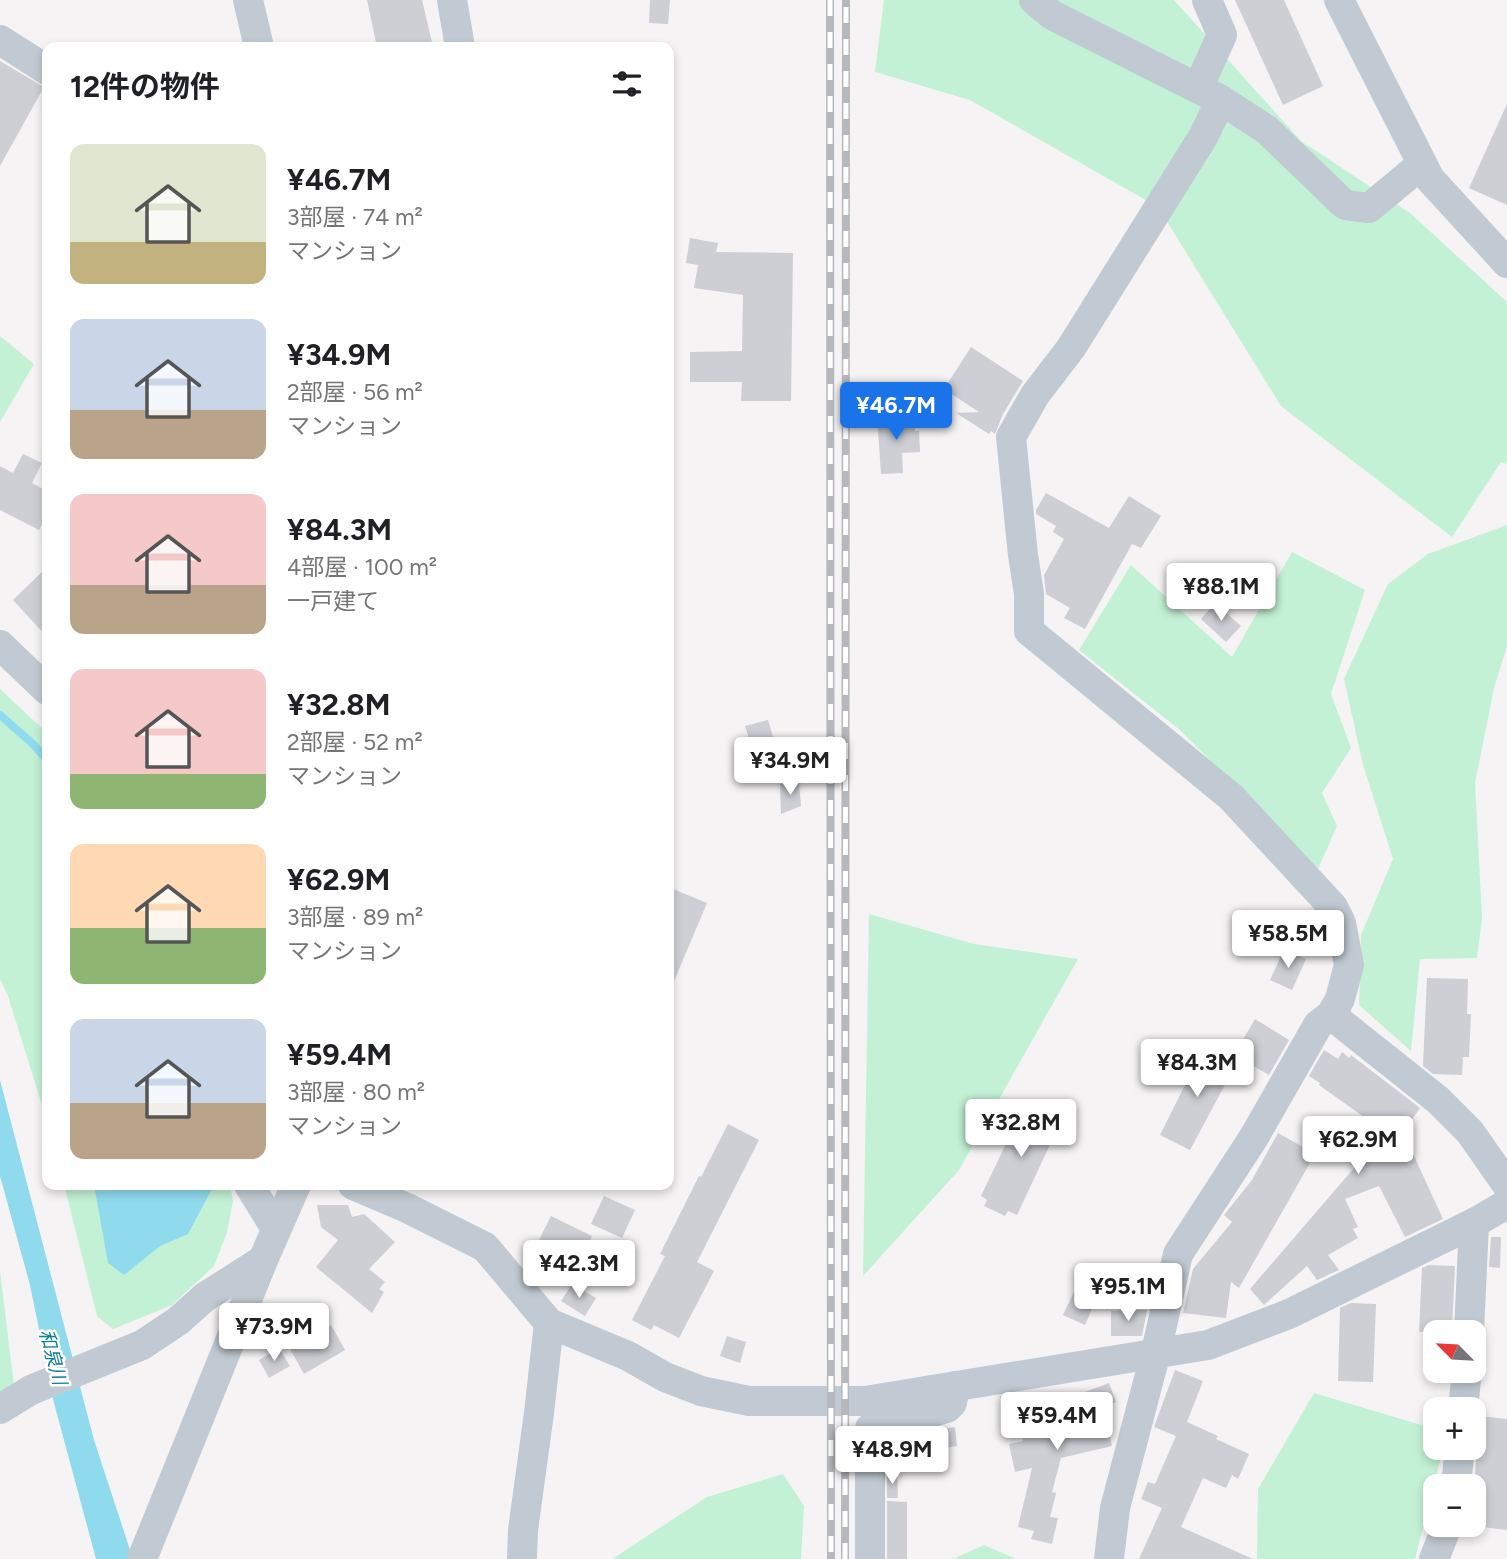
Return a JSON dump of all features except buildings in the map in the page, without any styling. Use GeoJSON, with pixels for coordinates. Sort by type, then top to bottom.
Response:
{"type":"FeatureCollection","features":[{"type":"Feature","properties":{"kind":"street"},"geometry":{"type":"LineString","coordinates":[[248,0],[258,42]]}},
{"type":"Feature","properties":{"kind":"street"},"geometry":{"type":"LineString","coordinates":[[452,0],[459,42]]}},
{"type":"Feature","properties":{"kind":"street"},"geometry":{"type":"LineString","coordinates":[[1034,0],[1052,15],[1210,94],[1267,131],[1345,205],[1369,208],[1422,164]]}},
{"type":"Feature","properties":{"kind":"street"},"geometry":{"type":"LineString","coordinates":[[1109,1559],[1115,1508],[1156,1352],[1178,1254],[1254,1137],[1318,1025],[1331,1015],[1340,999],[1349,965],[1341,923],[1333,907],[1231,797],[1029,631],[1029,594],[1011,437],[1035,396],[1071,348],[1203,137],[1222,36],[1207,0]]}},
{"type":"Feature","properties":{"kind":"street"},"geometry":{"type":"LineString","coordinates":[[1339,0],[1430,179],[1507,263]]}},
{"type":"Feature","properties":{"kind":"street"},"geometry":{"type":"LineString","coordinates":[[0,40],[42,67]]}},
{"type":"Feature","properties":{"kind":"street"},"geometry":{"type":"LineString","coordinates":[[0,645],[42,685]]}},
{"type":"Feature","properties":{"kind":"street"},"geometry":{"type":"LineString","coordinates":[[1331,1015],[1438,1100],[1470,1132],[1507,1185]]}},
{"type":"Feature","properties":{"kind":"street"},"geometry":{"type":"LineString","coordinates":[[252,1190],[276,1229]]}},
{"type":"Feature","properties":{"kind":"street"},"geometry":{"type":"LineString","coordinates":[[152,1551],[262,1259],[294,1190]]}},
{"type":"Feature","properties":{"kind":"street"},"geometry":{"type":"LineString","coordinates":[[365,1190],[485,1247],[548,1322],[628,1356],[665,1377],[701,1391],[748,1401],[865,1401],[1208,1345],[1289,1314],[1507,1204]]}},
{"type":"Feature","properties":{"kind":"street"},"geometry":{"type":"LineString","coordinates":[[1470,1320],[1474,1223]]}},
{"type":"Feature","properties":{"kind":"street"},"geometry":{"type":"LineString","coordinates":[[0,1409],[31,1390],[142,1345],[178,1321],[205,1297],[262,1259]]}},
{"type":"Feature","properties":{"kind":"street"},"geometry":{"type":"LineString","coordinates":[[522,1559],[523,1530],[540,1413],[548,1322]]}},
{"type":"Feature","properties":{"kind":"street"},"geometry":{"type":"LineString","coordinates":[[870,1559],[870,1427],[947,1408],[952,1403],[955,1386]]}},
{"type":"Feature","properties":{"kind":"street"},"geometry":{"type":"LineString","coordinates":[[1434,1559],[1442,1537]]}},
{"type":"Feature","properties":{"kind":"green space"},"geometry":{"type":"Polygon","coordinates":[[[884,0],[1174,0],[1301,141],[1410,213],[1507,302],[1507,464],[1501,462],[1452,537],[1281,406],[1158,207],[970,100],[875,72],[884,0]]]}},
{"type":"Feature","properties":{"kind":"green space"},"geometry":{"type":"Polygon","coordinates":[[[0,336],[34,364],[0,422],[0,336]]]}},
{"type":"Feature","properties":{"kind":"green space"},"geometry":{"type":"Polygon","coordinates":[[[1507,525],[1507,646],[1494,688],[1475,783],[1482,918],[1477,958],[1420,959],[1411,1051],[1359,1005],[1361,935],[1393,859],[1363,765],[1344,679],[1388,584],[1428,554],[1507,525]]]}},
{"type":"Feature","properties":{"kind":"green space"},"geometry":{"type":"Polygon","coordinates":[[[1292,552],[1365,590],[1331,694],[1351,748],[1322,793],[1337,826],[1318,869],[1180,730],[1079,650],[1131,565],[1232,657],[1292,552]]]}},
{"type":"Feature","properties":{"kind":"green space"},"geometry":{"type":"Polygon","coordinates":[[[0,689],[42,728],[42,1105],[8,996],[0,979],[0,689]]]}},
{"type":"Feature","properties":{"kind":"green space"},"geometry":{"type":"Polygon","coordinates":[[[869,914],[974,944],[1078,959],[959,1170],[863,1276],[869,914]]]}},
{"type":"Feature","properties":{"kind":"green space"},"geometry":{"type":"Polygon","coordinates":[[[65,1190],[231,1190],[233,1201],[227,1232],[214,1266],[172,1305],[113,1329],[97,1316],[65,1190]]]}},
{"type":"Feature","properties":{"kind":"green space"},"geometry":{"type":"Polygon","coordinates":[[[0,1271],[14,1386],[0,1396],[0,1271]]]}},
{"type":"Feature","properties":{"kind":"green space"},"geometry":{"type":"Polygon","coordinates":[[[1314,1393],[1423,1426],[1423,1460],[1440,1460],[1437,1474],[1423,1474],[1423,1528],[1415,1559],[1257,1559],[1258,1489],[1314,1393]]]}},
{"type":"Feature","properties":{"kind":"green space"},"geometry":{"type":"Polygon","coordinates":[[[783,1474],[804,1506],[801,1559],[612,1559],[707,1497],[783,1474]]]}},
{"type":"Feature","properties":{"kind":"green space"},"geometry":{"type":"Polygon","coordinates":[[[984,1545],[1016,1559],[953,1559],[984,1545]]]}},
{"type":"Feature","properties":{"kind":"water","name":"和泉川"},"geometry":{"type":"Polygon","coordinates":[[[0,1080],[94,1440],[133,1559],[96,1559],[54,1403],[30,1285],[0,1176],[0,1080]]]}},
{"type":"Feature","properties":{"kind":"water"},"geometry":{"type":"Polygon","coordinates":[[[95,1190],[211,1190],[188,1234],[160,1246],[124,1275],[108,1263],[95,1190]]]}},
{"type":"Feature","properties":{"kind":"waterway"},"geometry":{"type":"LineString","coordinates":[[0,715],[42,754]]}},
{"type":"Feature","properties":{"kind":"railway"},"geometry":{"type":"LineString","coordinates":[[830,0],[831,1559]]}},
{"type":"Feature","properties":{"kind":"railway"},"geometry":{"type":"LineString","coordinates":[[845,1559],[846,0]]}}]}
